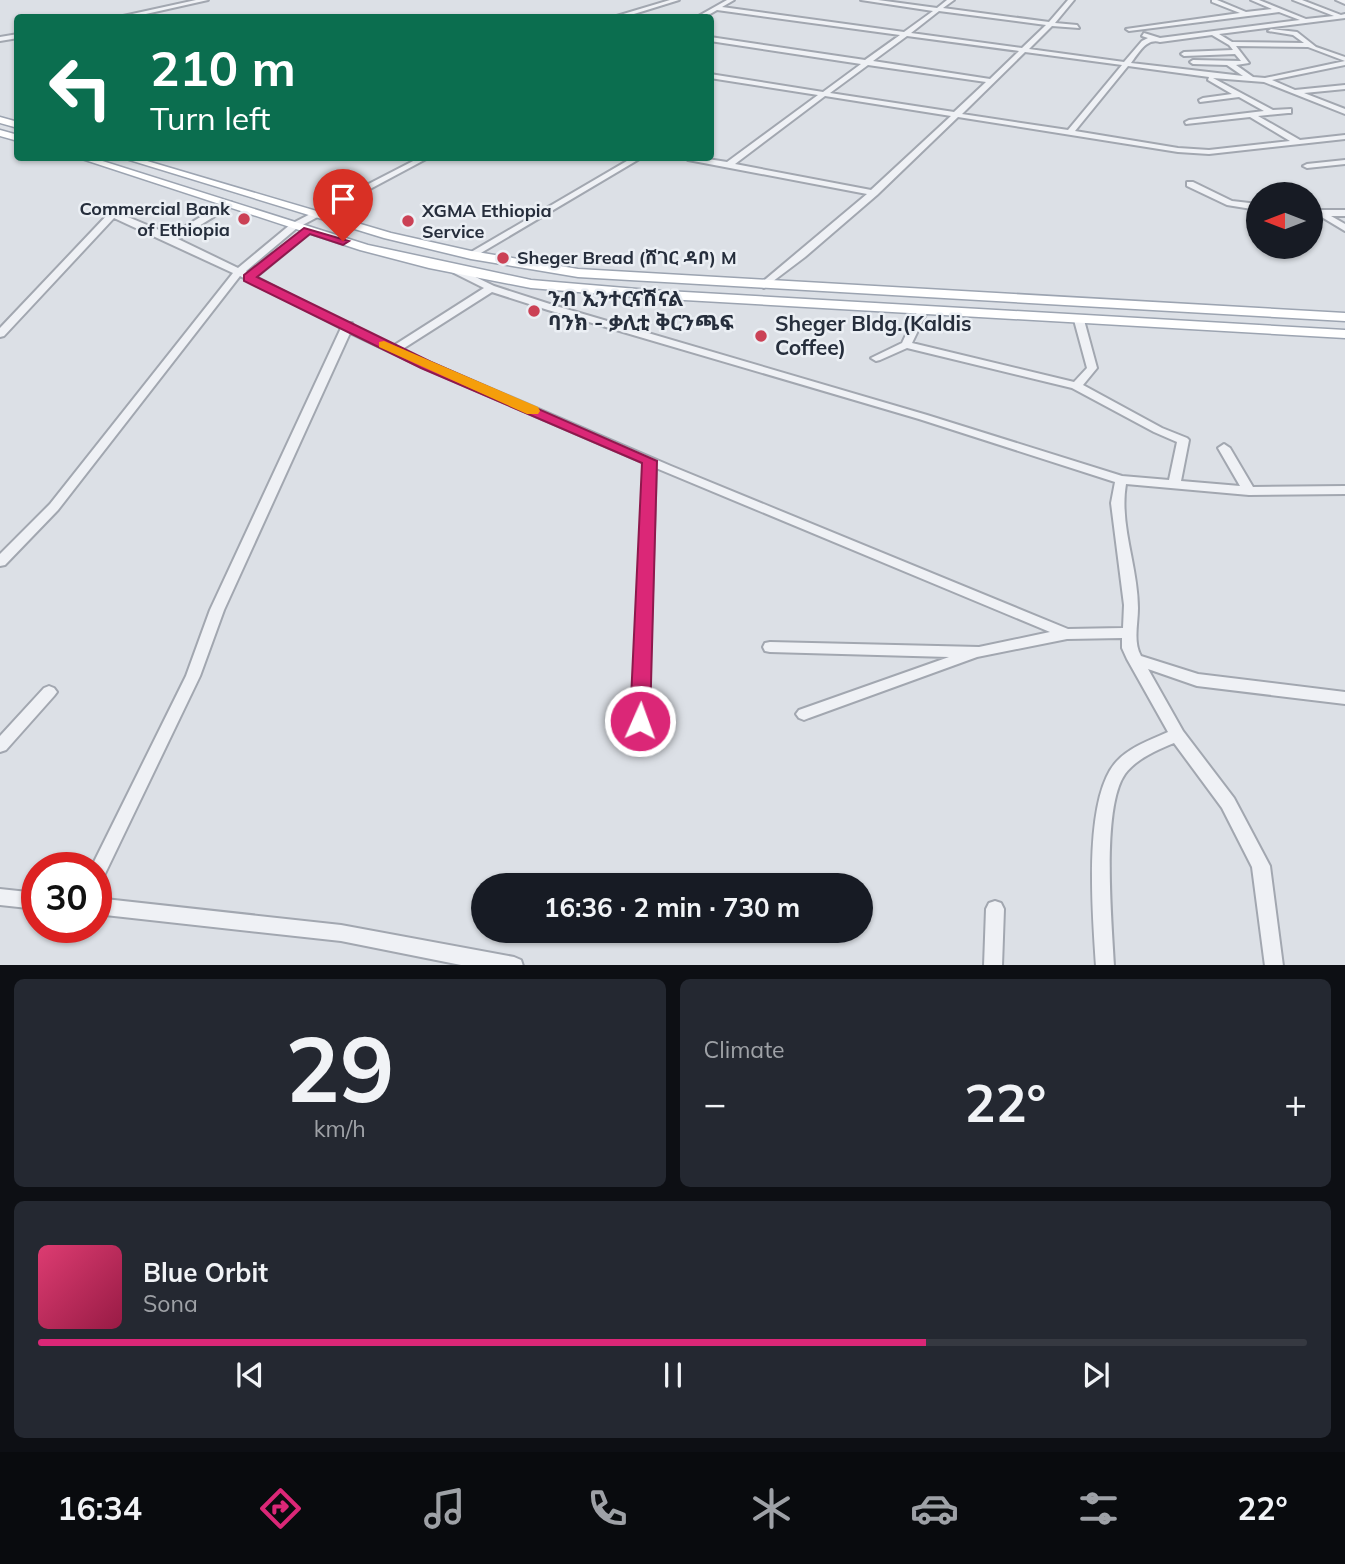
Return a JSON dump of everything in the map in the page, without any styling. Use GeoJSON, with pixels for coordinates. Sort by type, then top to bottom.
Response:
{"type":"FeatureCollection","features":[{"type":"Feature","properties":{"kind":"main road"},"geometry":{"type":"LineString","coordinates":[[93,161],[308,230],[429,264],[531,284],[649,294],[1345,334]]}},
{"type":"Feature","properties":{"kind":"main road"},"geometry":{"type":"LineString","coordinates":[[138,161],[313,216],[471,255],[578,273],[1345,317]]}},
{"type":"Feature","properties":{"kind":"main road"},"geometry":{"type":"LineString","coordinates":[[429,264],[471,255],[531,284]]}},
{"type":"Feature","properties":{"kind":"street"},"geometry":{"type":"LineString","coordinates":[[137,14],[205,0]]}},
{"type":"Feature","properties":{"kind":"street"},"geometry":{"type":"LineString","coordinates":[[628,14],[677,0]]}},
{"type":"Feature","properties":{"kind":"street"},"geometry":{"type":"LineString","coordinates":[[705,14],[731,0]]}},
{"type":"Feature","properties":{"kind":"street"},"geometry":{"type":"LineString","coordinates":[[864,0],[1077,27]]}},
{"type":"Feature","properties":{"kind":"street"},"geometry":{"type":"LineString","coordinates":[[727,166],[951,0]]}},
{"type":"Feature","properties":{"kind":"street"},"geometry":{"type":"LineString","coordinates":[[764,285],[874,193],[1051,24],[1071,0]]}},
{"type":"Feature","properties":{"kind":"street"},"geometry":{"type":"LineString","coordinates":[[1254,0],[1307,21]]}},
{"type":"Feature","properties":{"kind":"street"},"geometry":{"type":"LineString","coordinates":[[1296,0],[1344,17]]}},
{"type":"Feature","properties":{"kind":"street"},"geometry":{"type":"LineString","coordinates":[[1339,0],[1345,2]]}},
{"type":"Feature","properties":{"kind":"street"},"geometry":{"type":"LineString","coordinates":[[1214,1],[1246,13]]}},
{"type":"Feature","properties":{"kind":"street"},"geometry":{"type":"LineString","coordinates":[[716,8],[1203,75],[1265,80],[1345,61]]}},
{"type":"Feature","properties":{"kind":"street"},"geometry":{"type":"LineString","coordinates":[[1129,29],[1279,9]]}},
{"type":"Feature","properties":{"kind":"street"},"geometry":{"type":"LineString","coordinates":[[1070,133],[1144,41],[1344,17]]}},
{"type":"Feature","properties":{"kind":"street"},"geometry":{"type":"LineString","coordinates":[[1191,20],[1231,44],[1246,63],[1193,62]]}},
{"type":"Feature","properties":{"kind":"street"},"geometry":{"type":"LineString","coordinates":[[1246,29],[1295,33],[1308,45],[1345,61]]}},
{"type":"Feature","properties":{"kind":"street"},"geometry":{"type":"LineString","coordinates":[[1144,36],[1153,39]]}},
{"type":"Feature","properties":{"kind":"street"},"geometry":{"type":"LineString","coordinates":[[714,40],[991,81]]}},
{"type":"Feature","properties":{"kind":"street"},"geometry":{"type":"LineString","coordinates":[[1231,44],[1308,45]]}},
{"type":"Feature","properties":{"kind":"street"},"geometry":{"type":"LineString","coordinates":[[1247,44],[1264,56]]}},
{"type":"Feature","properties":{"kind":"street"},"geometry":{"type":"LineString","coordinates":[[1272,44],[1293,55]]}},
{"type":"Feature","properties":{"kind":"street"},"geometry":{"type":"LineString","coordinates":[[1184,54],[1236,52]]}},
{"type":"Feature","properties":{"kind":"street"},"geometry":{"type":"LineString","coordinates":[[1229,63],[1251,79]]}},
{"type":"Feature","properties":{"kind":"street"},"geometry":{"type":"LineString","coordinates":[[1333,66],[1345,68]]}},
{"type":"Feature","properties":{"kind":"street"},"geometry":{"type":"LineString","coordinates":[[1203,75],[1272,112]]}},
{"type":"Feature","properties":{"kind":"street"},"geometry":{"type":"LineString","coordinates":[[714,77],[1200,152],[1343,138]]}},
{"type":"Feature","properties":{"kind":"street"},"geometry":{"type":"LineString","coordinates":[[1265,80],[1343,111]]}},
{"type":"Feature","properties":{"kind":"street"},"geometry":{"type":"LineString","coordinates":[[1292,92],[1345,87]]}},
{"type":"Feature","properties":{"kind":"street"},"geometry":{"type":"LineString","coordinates":[[1203,100],[1239,95]]}},
{"type":"Feature","properties":{"kind":"street"},"geometry":{"type":"LineString","coordinates":[[1189,122],[1288,111]]}},
{"type":"Feature","properties":{"kind":"street"},"geometry":{"type":"LineString","coordinates":[[1251,115],[1298,143]]}},
{"type":"Feature","properties":{"kind":"street"},"geometry":{"type":"LineString","coordinates":[[0,562],[54,507],[243,276],[294,226],[418,161]]}},
{"type":"Feature","properties":{"kind":"street"},"geometry":{"type":"LineString","coordinates":[[471,255],[632,161]]}},
{"type":"Feature","properties":{"kind":"street"},"geometry":{"type":"LineString","coordinates":[[704,161],[874,193]]}},
{"type":"Feature","properties":{"kind":"street"},"geometry":{"type":"LineString","coordinates":[[1307,166],[1345,162]]}},
{"type":"Feature","properties":{"kind":"street"},"geometry":{"type":"LineString","coordinates":[[1190,184],[1230,203],[1246,205]]}},
{"type":"Feature","properties":{"kind":"street"},"geometry":{"type":"LineString","coordinates":[[173,238],[228,204]]}},
{"type":"Feature","properties":{"kind":"street"},"geometry":{"type":"LineString","coordinates":[[1323,215],[1345,213]]}},
{"type":"Feature","properties":{"kind":"street"},"geometry":{"type":"LineString","coordinates":[[0,334],[113,214],[173,238],[243,276],[348,325],[394,350],[650,461],[1067,634]]}},
{"type":"Feature","properties":{"kind":"street"},"geometry":{"type":"LineString","coordinates":[[1323,215],[1345,228]]}},
{"type":"Feature","properties":{"kind":"street"},"geometry":{"type":"LineString","coordinates":[[243,276],[308,230]]}},
{"type":"Feature","properties":{"kind":"street"},"geometry":{"type":"LineString","coordinates":[[455,270],[491,288],[1121,480],[1249,491],[1345,490]]}},
{"type":"Feature","properties":{"kind":"street"},"geometry":{"type":"LineString","coordinates":[[394,350],[491,288]]}},
{"type":"Feature","properties":{"kind":"street"},"geometry":{"type":"LineString","coordinates":[[906,345],[923,310]]}},
{"type":"Feature","properties":{"kind":"street"},"geometry":{"type":"LineString","coordinates":[[1076,386],[1092,368],[1079,320]]}},
{"type":"Feature","properties":{"kind":"street"},"geometry":{"type":"LineString","coordinates":[[107,852],[193,676],[217,610],[348,325]]}},
{"type":"Feature","properties":{"kind":"street"},"geometry":{"type":"LineString","coordinates":[[876,358],[906,345],[1076,386],[1158,430],[1183,440],[1174,484]]}},
{"type":"Feature","properties":{"kind":"street"},"geometry":{"type":"LineString","coordinates":[[1224,448],[1249,491]]}},
{"type":"Feature","properties":{"kind":"street"},"geometry":{"type":"LineString","coordinates":[[640,721],[650,461]]}},
{"type":"Feature","properties":{"kind":"street"},"geometry":{"type":"LineString","coordinates":[[1121,480],[1117,503],[1131,605],[1129,648],[1177,735],[1228,803],[1261,866],[1274,965]]}},
{"type":"Feature","properties":{"kind":"street"},"geometry":{"type":"LineString","coordinates":[[804,714],[979,652],[1067,634],[1129,633]]}},
{"type":"Feature","properties":{"kind":"street"},"geometry":{"type":"LineString","coordinates":[[770,647],[979,652]]}},
{"type":"Feature","properties":{"kind":"street"},"geometry":{"type":"LineString","coordinates":[[1134,659],[1197,680],[1345,698]]}},
{"type":"Feature","properties":{"kind":"street"},"geometry":{"type":"LineString","coordinates":[[0,746],[49,692]]}},
{"type":"Feature","properties":{"kind":"street"},"geometry":{"type":"LineString","coordinates":[[1105,965],[1102,909],[1105,803],[1109,784],[1119,768],[1139,754],[1177,735]]}},
{"type":"Feature","properties":{"kind":"street"},"geometry":{"type":"LineString","coordinates":[[0,897],[21,899]]}},
{"type":"Feature","properties":{"kind":"street"},"geometry":{"type":"LineString","coordinates":[[112,908],[341,933],[514,965]]}},
{"type":"Feature","properties":{"kind":"street"},"geometry":{"type":"LineString","coordinates":[[993,965],[995,909]]}},
{"type":"Feature","properties":{"kind":"slow traffic"},"geometry":{"type":"LineString","coordinates":[[384,345],[533,411]]}},
{"type":"Feature","properties":{"kind":"place","name":"Commercial Bank of Ethiopia"},"geometry":{"type":"Point","coordinates":[244,219]}},
{"type":"Feature","properties":{"kind":"place","name":"XGMA Ethiopia Service"},"geometry":{"type":"Point","coordinates":[408,221]}},
{"type":"Feature","properties":{"kind":"place","name":"Sheger Bread (ሸገር ዳቦ) M"},"geometry":{"type":"Point","coordinates":[503,258]}},
{"type":"Feature","properties":{"kind":"place","name":"ንብ ኢንተርናሽናል ባንክ - ቃሊቲ ቅርንጫፍ"},"geometry":{"type":"Point","coordinates":[534,311]}},
{"type":"Feature","properties":{"kind":"place","name":"Sheger Bldg.(Kaldis Coffee)"},"geometry":{"type":"Point","coordinates":[761,336]}},
{"type":"Feature","properties":{"kind":"route"},"geometry":{"type":"LineString","coordinates":[[343,241],[308,230],[248,278],[426,365],[650,461],[640,721]]}}]}
